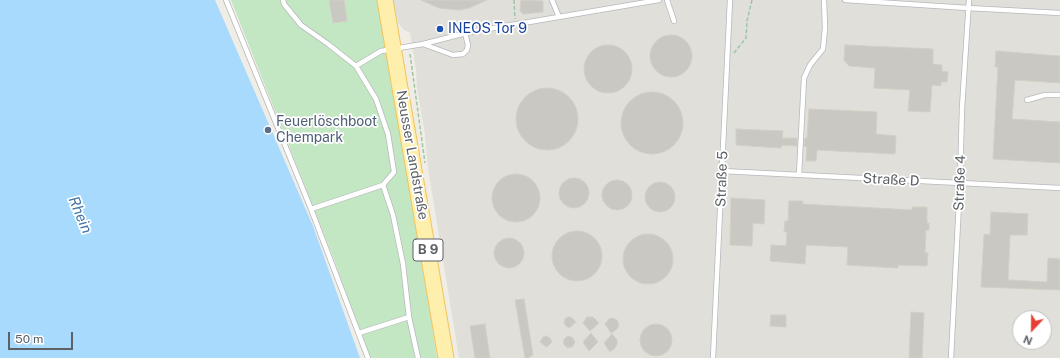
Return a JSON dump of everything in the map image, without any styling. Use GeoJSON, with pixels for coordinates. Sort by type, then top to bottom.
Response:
{"type":"FeatureCollection","features":[{"type":"Feature","properties":{"kind":"main road","name":"Neusser Landstraße"},"geometry":{"type":"LineString","coordinates":[[386,0],[446,358]]}},
{"type":"Feature","properties":{"kind":"lane"},"geometry":{"type":"LineString","coordinates":[[226,0],[311,209],[368,358]]}},
{"type":"Feature","properties":{"kind":"lane"},"geometry":{"type":"LineString","coordinates":[[283,0],[284,4],[301,25],[356,66],[376,99],[388,134],[394,172],[383,185],[311,209]]}},
{"type":"Feature","properties":{"kind":"lane"},"geometry":{"type":"LineString","coordinates":[[552,0],[559,17]]}},
{"type":"Feature","properties":{"kind":"lane"},"geometry":{"type":"LineString","coordinates":[[356,66],[381,51],[423,44],[516,24],[659,0]]}},
{"type":"Feature","properties":{"kind":"lane"},"geometry":{"type":"LineString","coordinates":[[666,0],[674,21]]}},
{"type":"Feature","properties":{"kind":"lane","name":"Straße 5"},"geometry":{"type":"LineString","coordinates":[[713,358],[730,0]]}},
{"type":"Feature","properties":{"kind":"lane"},"geometry":{"type":"LineString","coordinates":[[799,175],[804,78],[810,65],[823,49],[825,28],[824,0]]}},
{"type":"Feature","properties":{"kind":"lane"},"geometry":{"type":"LineString","coordinates":[[845,0],[1060,13]]}},
{"type":"Feature","properties":{"kind":"lane","name":"Straße 4"},"geometry":{"type":"LineString","coordinates":[[951,358],[960,183],[962,108],[969,0]]}},
{"type":"Feature","properties":{"kind":"lane"},"geometry":{"type":"LineString","coordinates":[[423,44],[453,55],[463,54],[467,50],[468,45],[465,34]]}},
{"type":"Feature","properties":{"kind":"lane"},"geometry":{"type":"LineString","coordinates":[[1027,100],[1045,95],[1060,95]]}},
{"type":"Feature","properties":{"kind":"lane","name":"Straße D"},"geometry":{"type":"LineString","coordinates":[[722,171],[1060,188]]}},
{"type":"Feature","properties":{"kind":"lane"},"geometry":{"type":"LineString","coordinates":[[383,185],[393,215],[400,250],[409,317],[418,358]]}},
{"type":"Feature","properties":{"kind":"lane"},"geometry":{"type":"LineString","coordinates":[[359,333],[409,317]]}},
{"type":"Feature","properties":{"kind":"path"},"geometry":{"type":"LineString","coordinates":[[514,0],[516,24]]}},
{"type":"Feature","properties":{"kind":"path"},"geometry":{"type":"LineString","coordinates":[[727,58],[734,53],[746,38],[747,21],[752,0]]}},
{"type":"Feature","properties":{"kind":"shaded area"},"geometry":{"type":"Polygon","coordinates":[[[393,0],[1060,0],[1060,358],[459,358],[428,168],[425,135],[410,33],[404,30],[398,23],[393,0]]]}},
{"type":"Feature","properties":{"kind":"green space"},"geometry":{"type":"Polygon","coordinates":[[[231,0],[377,0],[398,109],[437,358],[369,358],[334,259],[231,0]]]}},
{"type":"Feature","properties":{"kind":"water","name":"Rhein"},"geometry":{"type":"Polygon","coordinates":[[[0,0],[215,0],[313,226],[360,358],[0,358],[0,0]]]}},
{"type":"Feature","properties":{"kind":"building"},"geometry":{"type":"Polygon","coordinates":[[[329,0],[344,0],[347,21],[333,23],[329,0]]]}},
{"type":"Feature","properties":{"kind":"building"},"geometry":{"type":"Polygon","coordinates":[[[421,0],[487,0],[469,8],[459,10],[439,8],[421,0]]]}},
{"type":"Feature","properties":{"kind":"building","name":"INEOS Tor 9"},"geometry":{"type":"Polygon","coordinates":[[[521,0],[543,1],[543,12],[523,14],[520,11],[521,0]]]}},
{"type":"Feature","properties":{"kind":"building"},"geometry":{"type":"Polygon","coordinates":[[[667,35],[675,35],[683,38],[689,44],[692,56],[689,68],[683,74],[675,77],[667,77],[659,74],[653,68],[650,60],[650,52],[653,44],[659,38],[667,35]]]}},
{"type":"Feature","properties":{"kind":"building"},"geometry":{"type":"Polygon","coordinates":[[[603,45],[613,45],[625,52],[632,64],[632,74],[625,86],[613,93],[603,93],[595,89],[588,82],[584,74],[584,64],[588,56],[595,49],[603,45]]]}},
{"type":"Feature","properties":{"kind":"building"},"geometry":{"type":"Polygon","coordinates":[[[845,45],[933,49],[933,64],[942,65],[942,71],[948,72],[947,82],[941,82],[941,86],[932,85],[930,112],[908,111],[910,90],[874,88],[875,68],[849,66],[844,60],[845,45]]]}},
{"type":"Feature","properties":{"kind":"building"},"geometry":{"type":"Polygon","coordinates":[[[996,51],[1060,56],[1060,83],[1015,80],[1012,119],[1060,122],[1060,163],[993,159],[998,67],[995,67],[996,51]]]}},
{"type":"Feature","properties":{"kind":"building"},"geometry":{"type":"Polygon","coordinates":[[[541,88],[553,88],[569,97],[576,107],[578,119],[576,131],[569,141],[553,150],[541,150],[530,145],[521,136],[516,125],[516,113],[521,102],[530,93],[541,88]]]}},
{"type":"Feature","properties":{"kind":"building"},"geometry":{"type":"Polygon","coordinates":[[[646,92],[658,92],[674,101],[681,111],[683,123],[681,135],[674,145],[658,154],[646,154],[635,149],[626,140],[621,129],[621,117],[626,106],[635,97],[646,92]]]}},
{"type":"Feature","properties":{"kind":"building"},"geometry":{"type":"Polygon","coordinates":[[[809,109],[877,112],[876,134],[896,136],[895,154],[817,150],[816,161],[806,161],[807,147],[804,146],[805,138],[807,138],[809,109]]]}},
{"type":"Feature","properties":{"kind":"building"},"geometry":{"type":"Polygon","coordinates":[[[736,129],[783,131],[782,138],[797,138],[797,146],[782,145],[781,148],[736,145],[736,129]]]}},
{"type":"Feature","properties":{"kind":"building"},"geometry":{"type":"Polygon","coordinates":[[[516,174],[525,176],[533,181],[538,189],[540,198],[538,207],[533,215],[525,220],[516,222],[507,220],[499,215],[494,207],[492,198],[494,189],[499,181],[507,176],[516,174]]]}},
{"type":"Feature","properties":{"kind":"building"},"geometry":{"type":"Polygon","coordinates":[[[574,178],[585,182],[589,193],[585,204],[574,208],[563,204],[559,193],[563,182],[574,178]]]}},
{"type":"Feature","properties":{"kind":"building"},"geometry":{"type":"Polygon","coordinates":[[[617,180],[628,184],[632,195],[628,206],[617,210],[606,206],[602,195],[606,184],[617,180]]]}},
{"type":"Feature","properties":{"kind":"building"},"geometry":{"type":"Polygon","coordinates":[[[660,182],[671,186],[675,197],[671,208],[660,212],[649,208],[645,197],[649,186],[660,182]]]}},
{"type":"Feature","properties":{"kind":"building"},"geometry":{"type":"Polygon","coordinates":[[[731,198],[765,200],[764,224],[753,223],[752,246],[730,245],[731,198]]]}},
{"type":"Feature","properties":{"kind":"building"},"geometry":{"type":"Polygon","coordinates":[[[789,201],[803,201],[802,204],[912,210],[912,207],[927,207],[927,223],[929,223],[929,230],[926,230],[925,253],[928,253],[927,266],[898,265],[898,268],[847,265],[848,247],[806,245],[805,264],[770,261],[771,245],[786,246],[787,232],[784,232],[785,221],[788,221],[789,201]]]}},
{"type":"Feature","properties":{"kind":"building"},"geometry":{"type":"Polygon","coordinates":[[[991,212],[1028,214],[1027,235],[1010,235],[1008,280],[1047,282],[1048,258],[1060,259],[1060,290],[981,287],[984,234],[990,235],[991,212]]]}},
{"type":"Feature","properties":{"kind":"building"},"geometry":{"type":"Polygon","coordinates":[[[577,231],[586,233],[595,238],[600,247],[602,256],[600,265],[595,274],[586,279],[577,281],[568,279],[559,274],[554,265],[552,256],[554,247],[559,238],[568,233],[577,231]]]}},
{"type":"Feature","properties":{"kind":"building"},"geometry":{"type":"Polygon","coordinates":[[[648,234],[657,236],[668,245],[673,259],[671,268],[662,279],[648,284],[639,282],[628,273],[623,259],[625,250],[634,239],[648,234]]]}},
{"type":"Feature","properties":{"kind":"building"},"geometry":{"type":"Polygon","coordinates":[[[509,238],[519,243],[524,253],[519,263],[509,268],[499,263],[494,253],[499,243],[509,238]]]}},
{"type":"Feature","properties":{"kind":"building"},"geometry":{"type":"Polygon","coordinates":[[[524,299],[533,355],[528,358],[525,358],[515,300],[524,299]]]}},
{"type":"Feature","properties":{"kind":"building"},"geometry":{"type":"Polygon","coordinates":[[[911,312],[924,313],[922,358],[909,358],[911,312]]]}},
{"type":"Feature","properties":{"kind":"building"},"geometry":{"type":"Polygon","coordinates":[[[771,315],[786,315],[786,327],[770,326],[771,315]]]}},
{"type":"Feature","properties":{"kind":"building"},"geometry":{"type":"Polygon","coordinates":[[[568,317],[571,317],[576,322],[569,328],[564,322],[568,317]]]}},
{"type":"Feature","properties":{"kind":"building"},"geometry":{"type":"Polygon","coordinates":[[[587,317],[593,317],[599,323],[590,331],[583,323],[587,317]]]}},
{"type":"Feature","properties":{"kind":"building"},"geometry":{"type":"Polygon","coordinates":[[[613,318],[617,320],[619,325],[617,329],[611,333],[605,324],[609,319],[613,318]]]}},
{"type":"Feature","properties":{"kind":"building"},"geometry":{"type":"Polygon","coordinates":[[[485,324],[490,358],[475,358],[470,326],[485,324]]]}},
{"type":"Feature","properties":{"kind":"building"},"geometry":{"type":"Polygon","coordinates":[[[653,324],[659,324],[669,331],[672,340],[671,346],[665,353],[659,356],[653,356],[643,349],[640,343],[640,337],[647,327],[653,324]]]}},
{"type":"Feature","properties":{"kind":"building"},"geometry":{"type":"Polygon","coordinates":[[[591,333],[598,342],[589,351],[583,342],[591,333]]]}},
{"type":"Feature","properties":{"kind":"building"},"geometry":{"type":"Polygon","coordinates":[[[612,334],[617,340],[617,344],[610,352],[604,343],[612,334]]]}},
{"type":"Feature","properties":{"kind":"building"},"geometry":{"type":"Polygon","coordinates":[[[546,336],[550,338],[552,342],[546,347],[540,342],[543,337],[546,336]]]}},
{"type":"Feature","properties":{"kind":"building"},"geometry":{"type":"Polygon","coordinates":[[[567,337],[571,337],[573,338],[573,346],[567,347],[564,344],[564,340],[567,337]]]}},
{"type":"Feature","properties":{"kind":"place","name":"INEOS Tor 9"},"geometry":{"type":"Point","coordinates":[440,29]}},
{"type":"Feature","properties":{"kind":"place","name":"Feuerlöschboot Chempark"},"geometry":{"type":"Point","coordinates":[268,130]}}]}
